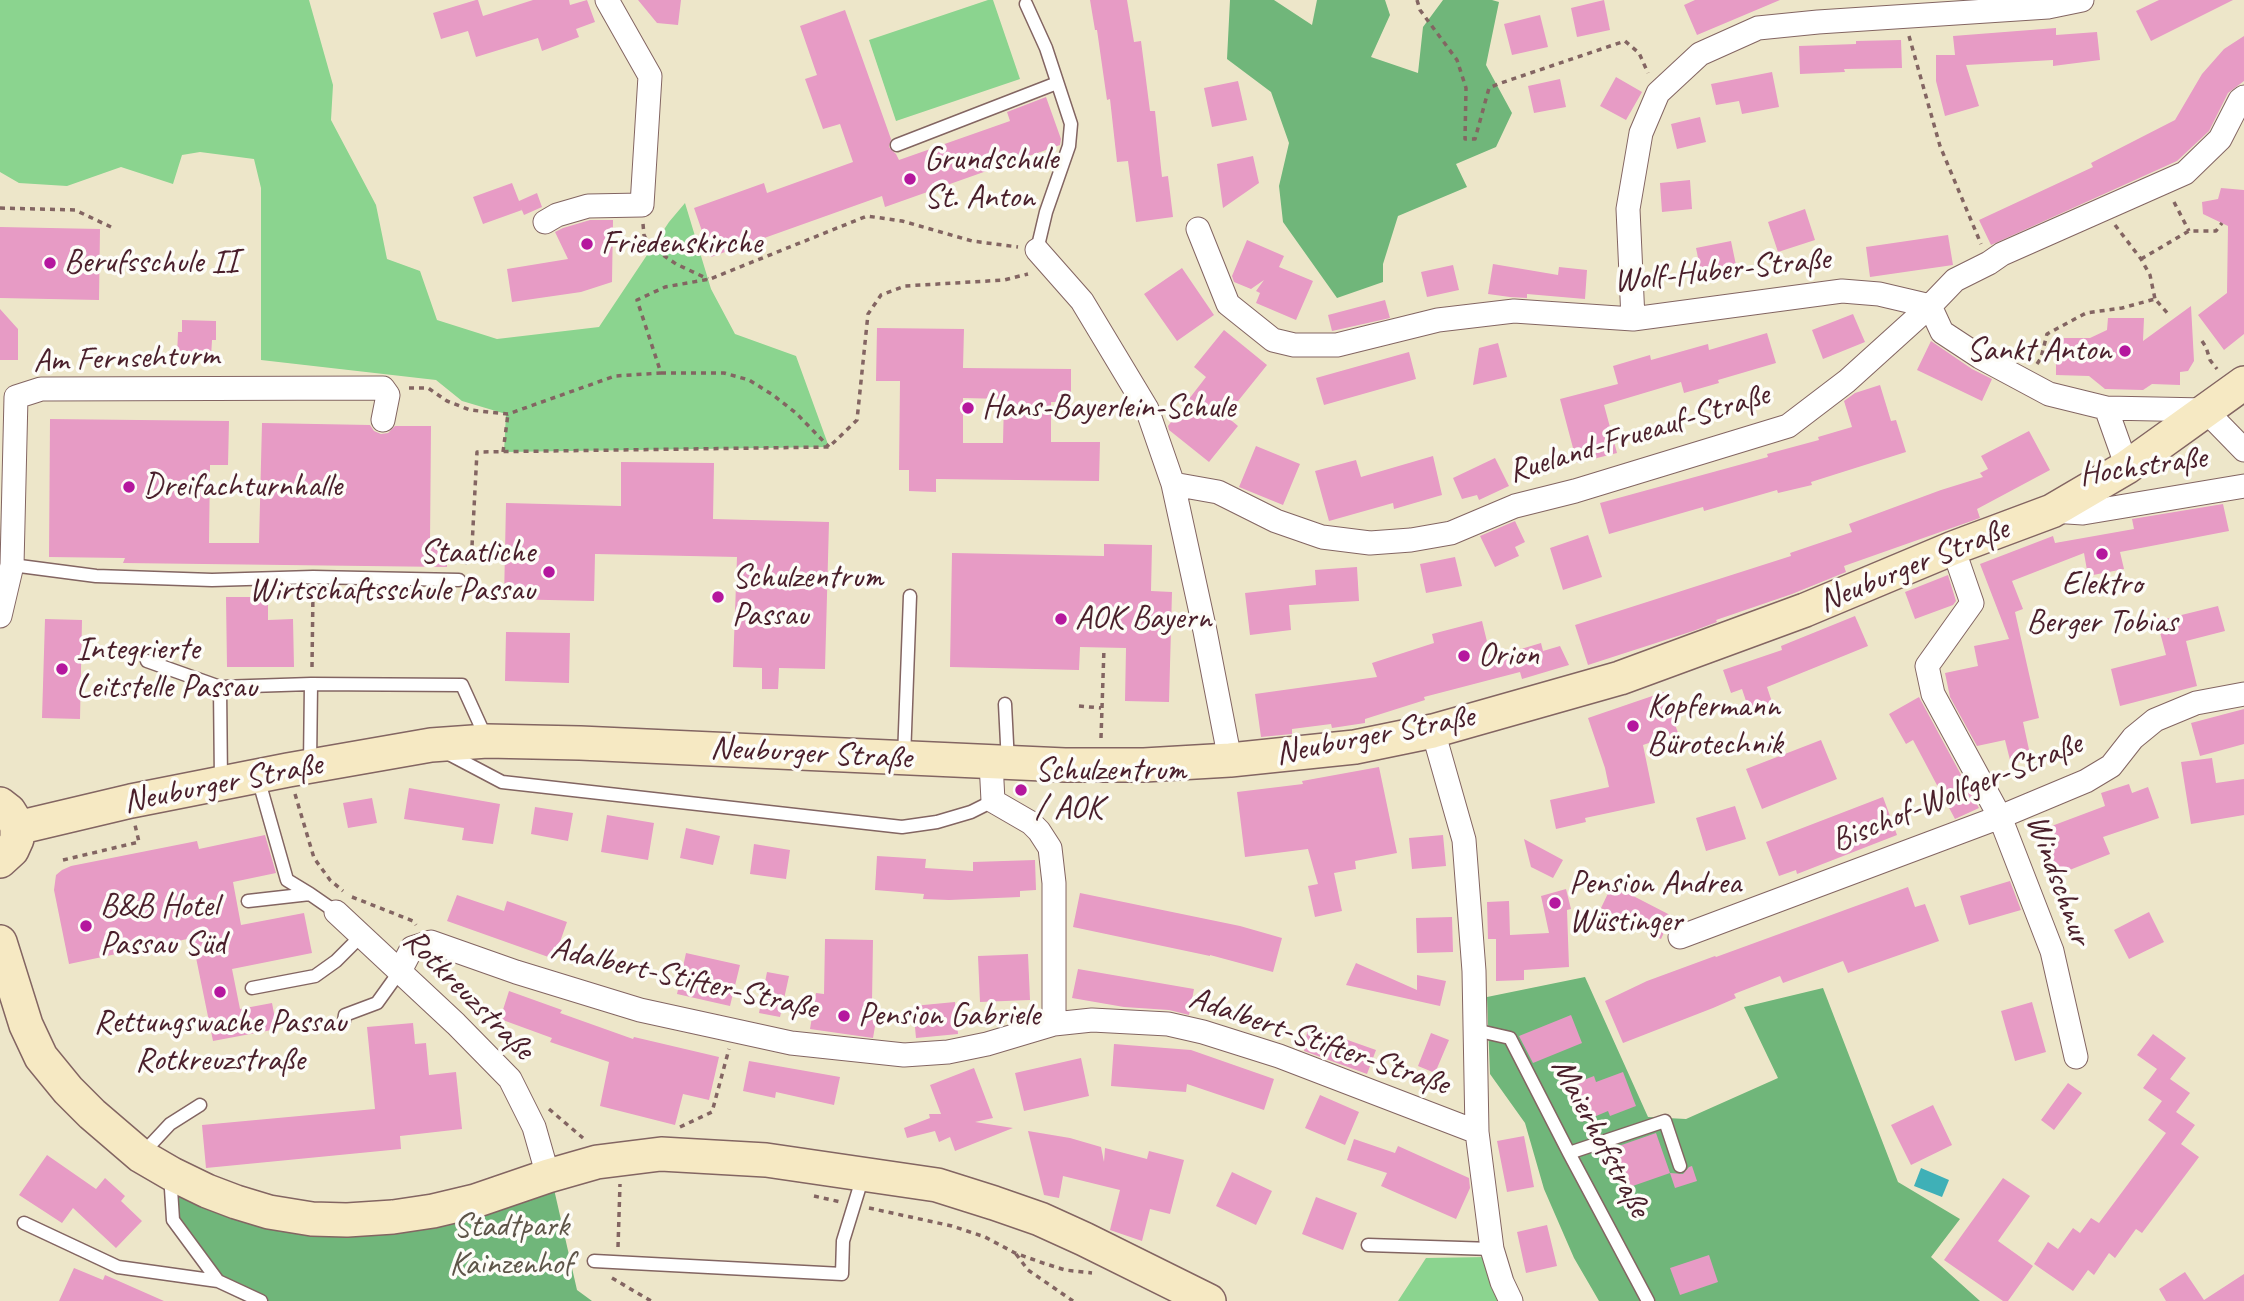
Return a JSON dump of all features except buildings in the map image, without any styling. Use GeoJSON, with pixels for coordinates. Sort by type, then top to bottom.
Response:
{"type":"FeatureCollection","features":[{"type":"Feature","properties":{"kind":"street"},"geometry":{"type":"LineString","coordinates":[[545,222],[557,215],[587,206],[642,205],[650,76],[607,0]]}},
{"type":"Feature","properties":{"kind":"street"},"geometry":{"type":"LineString","coordinates":[[1633,318],[1628,209],[1641,133],[1658,93],[1700,54],[1758,28],[2048,6],[2081,0]]}},
{"type":"Feature","properties":{"kind":"street"},"geometry":{"type":"LineString","coordinates":[[2205,410],[2106,408],[2049,394],[1942,332],[1930,306],[1955,280],[2002,254],[2185,173],[2220,139],[2244,97]]}},
{"type":"Feature","properties":{"kind":"street","name":"Wolf-Huber-Straße"},"geometry":{"type":"LineString","coordinates":[[1198,229],[1228,304],[1273,340],[1294,345],[1337,345],[1438,320],[1514,311],[1633,318],[1842,291],[1879,294],[1930,306]]}},
{"type":"Feature","properties":{"kind":"street"},"geometry":{"type":"LineString","coordinates":[[1037,250],[1082,301],[1147,409],[1173,484],[1230,760]]}},
{"type":"Feature","properties":{"kind":"street","name":"Rueland-Frueauf-Straße"},"geometry":{"type":"LineString","coordinates":[[1173,484],[1218,492],[1276,521],[1322,537],[1370,543],[1451,533],[1516,506],[1575,491],[1788,426],[1847,382],[1930,306]]}},
{"type":"Feature","properties":{"kind":"street","name":"Neuburger Straße"},"geometry":{"type":"LineString","coordinates":[[8,816],[131,802],[222,782],[431,745],[487,741],[1000,763],[1144,765],[1230,760],[1355,747],[1433,731],[1620,678],[1805,610],[2052,510],[2126,467],[2205,410],[2235,373]]}},
{"type":"Feature","properties":{"kind":"street"},"geometry":{"type":"LineString","coordinates":[[383,388],[388,395],[383,419]]}},
{"type":"Feature","properties":{"kind":"street","name":"Am Fernsehturm"},"geometry":{"type":"LineString","coordinates":[[0,616],[12,565],[8,397],[41,389],[383,388]]}},
{"type":"Feature","properties":{"kind":"street"},"geometry":{"type":"LineString","coordinates":[[2106,408],[2126,467]]}},
{"type":"Feature","properties":{"kind":"street","name":"Hochstraße"},"geometry":{"type":"LineString","coordinates":[[2205,410],[2244,450]]}},
{"type":"Feature","properties":{"kind":"street","name":"Hochstraße"},"geometry":{"type":"LineString","coordinates":[[2052,510],[2083,513],[2244,486]]}},
{"type":"Feature","properties":{"kind":"street","name":"Windschnur"},"geometry":{"type":"LineString","coordinates":[[1953,548],[1972,603],[1927,666],[1933,694],[2000,817],[2052,951],[2076,1057]]}},
{"type":"Feature","properties":{"kind":"street","name":"Bischof-Wolfger-Straße"},"geometry":{"type":"LineString","coordinates":[[1680,937],[2000,817],[2087,781],[2111,766],[2133,738],[2155,720],[2196,703],[2244,694]]}},
{"type":"Feature","properties":{"kind":"street"},"geometry":{"type":"LineString","coordinates":[[1433,731],[1464,840],[1474,971],[1477,1132],[1492,1249],[1511,1301]]}},
{"type":"Feature","properties":{"kind":"street"},"geometry":{"type":"LineString","coordinates":[[1000,763],[993,801],[1031,823],[1040,831],[1050,849],[1054,883],[1054,1024]]}},
{"type":"Feature","properties":{"kind":"street"},"geometry":{"type":"LineString","coordinates":[[0,861],[12,850],[17,839],[8,816]]}},
{"type":"Feature","properties":{"kind":"street","name":"Rotkreuzstraße"},"geometry":{"type":"LineString","coordinates":[[336,912],[510,1079],[534,1126],[548,1176]]}},
{"type":"Feature","properties":{"kind":"street"},"geometry":{"type":"LineString","coordinates":[[0,942],[26,1026],[41,1057],[68,1090],[141,1156],[207,1191],[270,1212],[312,1219],[347,1220],[433,1211],[475,1201],[597,1162],[661,1154],[766,1160],[858,1190],[937,1185],[1028,1215],[1084,1239],[1209,1301]]}},
{"type":"Feature","properties":{"kind":"street"},"geometry":{"type":"LineString","coordinates":[[400,971],[412,948],[431,942]]}},
{"type":"Feature","properties":{"kind":"street","name":"Adalbert-Stifter-Straße"},"geometry":{"type":"LineString","coordinates":[[431,942],[516,972],[640,1010],[779,1040],[842,1049],[904,1055],[948,1052],[987,1044],[1054,1024],[1092,1020],[1168,1024],[1279,1056],[1477,1132]]}},
{"type":"Feature","properties":{"kind":"lane"},"geometry":{"type":"LineString","coordinates":[[1026,4],[1046,48],[1071,124],[1069,146],[1046,212],[1037,250]]}},
{"type":"Feature","properties":{"kind":"lane"},"geometry":{"type":"LineString","coordinates":[[897,145],[1057,83]]}},
{"type":"Feature","properties":{"kind":"lane"},"geometry":{"type":"LineString","coordinates":[[12,565],[109,576],[212,580],[313,577],[459,580]]}},
{"type":"Feature","properties":{"kind":"lane"},"geometry":{"type":"LineString","coordinates":[[904,758],[910,596]]}},
{"type":"Feature","properties":{"kind":"lane"},"geometry":{"type":"LineString","coordinates":[[147,661],[220,687],[312,684],[462,685],[487,741]]}},
{"type":"Feature","properties":{"kind":"lane"},"geometry":{"type":"LineString","coordinates":[[312,684],[285,771],[288,880],[336,912]]}},
{"type":"Feature","properties":{"kind":"lane"},"geometry":{"type":"LineString","coordinates":[[220,687],[222,782]]}},
{"type":"Feature","properties":{"kind":"lane"},"geometry":{"type":"LineString","coordinates":[[1000,763],[1005,704]]}},
{"type":"Feature","properties":{"kind":"lane","name":"Neuburger Straße"},"geometry":{"type":"LineString","coordinates":[[431,745],[502,782],[902,827],[937,822],[971,812],[993,801]]}},
{"type":"Feature","properties":{"kind":"lane"},"geometry":{"type":"LineString","coordinates":[[248,901],[310,894]]}},
{"type":"Feature","properties":{"kind":"lane"},"geometry":{"type":"LineString","coordinates":[[252,988],[315,976],[337,961],[361,936]]}},
{"type":"Feature","properties":{"kind":"lane"},"geometry":{"type":"LineString","coordinates":[[344,1021],[345,1015],[377,1003],[400,971]]}},
{"type":"Feature","properties":{"kind":"lane","name":"Maierhofstraße"},"geometry":{"type":"LineString","coordinates":[[1475,1030],[1510,1038],[1648,1301]]}},
{"type":"Feature","properties":{"kind":"lane"},"geometry":{"type":"LineString","coordinates":[[141,1156],[170,1124],[200,1105]]}},
{"type":"Feature","properties":{"kind":"lane"},"geometry":{"type":"LineString","coordinates":[[1569,1153],[1665,1121],[1680,1166]]}},
{"type":"Feature","properties":{"kind":"lane"},"geometry":{"type":"LineString","coordinates":[[172,1174],[173,1220],[218,1281]]}},
{"type":"Feature","properties":{"kind":"lane"},"geometry":{"type":"LineString","coordinates":[[594,1261],[842,1274],[843,1241],[858,1190]]}},
{"type":"Feature","properties":{"kind":"lane"},"geometry":{"type":"LineString","coordinates":[[24,1223],[118,1266],[218,1281],[261,1301]]}},
{"type":"Feature","properties":{"kind":"lane"},"geometry":{"type":"LineString","coordinates":[[1368,1245],[1492,1249]]}},
{"type":"Feature","properties":{"kind":"path"},"geometry":{"type":"LineString","coordinates":[[1417,0],[1420,10],[1457,60],[1466,88],[1465,139],[1475,139],[1489,88],[1625,41],[1639,53],[1658,93]]}},
{"type":"Feature","properties":{"kind":"path"},"geometry":{"type":"LineString","coordinates":[[1903,16],[1940,146],[1989,263]]}},
{"type":"Feature","properties":{"kind":"path"},"geometry":{"type":"LineString","coordinates":[[2172,198],[2189,231]]}},
{"type":"Feature","properties":{"kind":"path"},"geometry":{"type":"LineString","coordinates":[[642,205],[644,235],[650,246],[676,264],[710,279]]}},
{"type":"Feature","properties":{"kind":"path"},"geometry":{"type":"LineString","coordinates":[[0,208],[75,210],[111,227]]}},
{"type":"Feature","properties":{"kind":"path"},"geometry":{"type":"LineString","coordinates":[[2104,209],[2141,259],[2150,275],[2155,299],[2169,315]]}},
{"type":"Feature","properties":{"kind":"path"},"geometry":{"type":"LineString","coordinates":[[661,373],[637,300],[665,287],[710,279],[867,216],[902,221],[972,241],[1037,250]]}},
{"type":"Feature","properties":{"kind":"path"},"geometry":{"type":"LineString","coordinates":[[2141,259],[2189,231],[2216,231],[2222,223]]}},
{"type":"Feature","properties":{"kind":"path"},"geometry":{"type":"LineString","coordinates":[[459,580],[472,546],[477,452],[829,447],[857,419],[869,314],[881,295],[905,286],[1004,280],[1054,268]]}},
{"type":"Feature","properties":{"kind":"path"},"geometry":{"type":"LineString","coordinates":[[2020,378],[2033,371],[2041,358],[2047,334],[2064,324],[2086,313],[2122,308],[2155,299]]}},
{"type":"Feature","properties":{"kind":"path"},"geometry":{"type":"LineString","coordinates":[[2202,341],[2216,369],[2235,373]]}},
{"type":"Feature","properties":{"kind":"path"},"geometry":{"type":"LineString","coordinates":[[383,388],[428,388],[447,401],[470,410],[508,414],[615,376],[724,373],[749,380],[773,395],[796,413],[829,447]]}},
{"type":"Feature","properties":{"kind":"path"},"geometry":{"type":"LineString","coordinates":[[503,452],[508,414]]}},
{"type":"Feature","properties":{"kind":"path"},"geometry":{"type":"LineString","coordinates":[[312,684],[313,577]]}},
{"type":"Feature","properties":{"kind":"path"},"geometry":{"type":"LineString","coordinates":[[1101,746],[1104,648]]}},
{"type":"Feature","properties":{"kind":"path"},"geometry":{"type":"LineString","coordinates":[[1079,706],[1102,708]]}},
{"type":"Feature","properties":{"kind":"path"},"geometry":{"type":"LineString","coordinates":[[285,771],[314,858],[330,880],[348,895],[413,921],[431,942]]}},
{"type":"Feature","properties":{"kind":"path"},"geometry":{"type":"LineString","coordinates":[[64,860],[139,842],[131,802]]}},
{"type":"Feature","properties":{"kind":"path"},"geometry":{"type":"LineString","coordinates":[[661,1154],[678,1128],[712,1112],[729,1049]]}},
{"type":"Feature","properties":{"kind":"path"},"geometry":{"type":"LineString","coordinates":[[546,1106],[587,1142],[597,1162],[614,1177],[621,1179],[612,1279],[651,1301]]}},
{"type":"Feature","properties":{"kind":"path"},"geometry":{"type":"LineString","coordinates":[[805,1195],[858,1190],[985,1237],[1015,1253],[1065,1270]]}},
{"type":"Feature","properties":{"kind":"path"},"geometry":{"type":"LineString","coordinates":[[1015,1253],[1028,1270],[1073,1301]]}},
{"type":"Feature","properties":{"kind":"green space"},"geometry":{"type":"Polygon","coordinates":[[[0,0],[309,0],[333,85],[331,120],[376,205],[387,259],[420,271],[437,320],[497,339],[599,327],[669,222],[685,203],[711,289],[735,334],[796,356],[829,447],[504,452],[506,414],[462,401],[436,380],[261,360],[261,188],[254,159],[200,152],[182,155],[173,184],[121,167],[67,186],[19,183],[0,172],[0,0]]]}},
{"type":"Feature","properties":{"kind":"green space"},"geometry":{"type":"Polygon","coordinates":[[[993,0],[1020,79],[896,121],[869,40],[993,0]]]}},
{"type":"Feature","properties":{"kind":"green space"},"geometry":{"type":"Polygon","coordinates":[[[1230,0],[1274,0],[1312,25],[1317,0],[1385,0],[1390,15],[1371,57],[1418,73],[1423,27],[1443,0],[1499,2],[1486,65],[1512,113],[1496,147],[1456,164],[1467,187],[1398,216],[1383,264],[1383,282],[1337,298],[1283,222],[1279,186],[1289,143],[1271,92],[1227,59],[1230,0]]]}},
{"type":"Feature","properties":{"kind":"green space"},"geometry":{"type":"Polygon","coordinates":[[[1585,977],[1648,1117],[1686,1119],[1778,1078],[1744,1007],[1823,988],[1898,1182],[1960,1219],[1931,1257],[1980,1301],[1599,1301],[1574,1258],[1544,1189],[1525,1123],[1490,1074],[1487,997],[1585,977]]]}},
{"type":"Feature","properties":{"kind":"green space","name":"Stadtpark Kainzenhof"},"geometry":{"type":"Polygon","coordinates":[[[172,1175],[347,1221],[551,1176],[577,1290],[592,1301],[263,1301],[219,1281],[176,1220],[172,1175]]]}},
{"type":"Feature","properties":{"kind":"green space"},"geometry":{"type":"Polygon","coordinates":[[[1487,1257],[1502,1301],[1398,1301],[1426,1258],[1487,1257]]]}},
{"type":"Feature","properties":{"kind":"water"},"geometry":{"type":"Polygon","coordinates":[[[1921,1168],[1949,1180],[1942,1197],[1914,1186],[1921,1168]]]}},
{"type":"Feature","properties":{"kind":"place","name":"Grundschule St. Anton"},"geometry":{"type":"Point","coordinates":[910,179]}},
{"type":"Feature","properties":{"kind":"place","name":"Friedenskirche"},"geometry":{"type":"Point","coordinates":[587,244]}},
{"type":"Feature","properties":{"kind":"place","name":"Berufsschule II"},"geometry":{"type":"Point","coordinates":[50,263]}},
{"type":"Feature","properties":{"kind":"place","name":"Sankt Anton"},"geometry":{"type":"Point","coordinates":[2125,351]}},
{"type":"Feature","properties":{"kind":"place","name":"Hans-Bayerlein-Schule"},"geometry":{"type":"Point","coordinates":[968,408]}},
{"type":"Feature","properties":{"kind":"place","name":"Dreifachturnhalle"},"geometry":{"type":"Point","coordinates":[129,487]}},
{"type":"Feature","properties":{"kind":"place","name":"Elektro Berger Tobias"},"geometry":{"type":"Point","coordinates":[2102,554]}},
{"type":"Feature","properties":{"kind":"place","name":"Staatliche Wirtschaftsschule Passau"},"geometry":{"type":"Point","coordinates":[549,572]}},
{"type":"Feature","properties":{"kind":"place","name":"Schulzentrum Passau"},"geometry":{"type":"Point","coordinates":[718,597]}},
{"type":"Feature","properties":{"kind":"place","name":"AOK Bayern"},"geometry":{"type":"Point","coordinates":[1061,619]}},
{"type":"Feature","properties":{"kind":"place","name":"Orion"},"geometry":{"type":"Point","coordinates":[1464,656]}},
{"type":"Feature","properties":{"kind":"place","name":"Integrierte Leitstelle Passau"},"geometry":{"type":"Point","coordinates":[62,669]}},
{"type":"Feature","properties":{"kind":"place","name":"Kopfermann Bürotechnik"},"geometry":{"type":"Point","coordinates":[1633,726]}},
{"type":"Feature","properties":{"kind":"place","name":"Schulzentrum / AOK"},"geometry":{"type":"Point","coordinates":[1021,790]}},
{"type":"Feature","properties":{"kind":"place","name":"Pension Andrea Wüstinger"},"geometry":{"type":"Point","coordinates":[1555,903]}},
{"type":"Feature","properties":{"kind":"place","name":"B&B Hotel Passau Süd"},"geometry":{"type":"Point","coordinates":[86,926]}},
{"type":"Feature","properties":{"kind":"place","name":"Rettungswache Passau Rotkreuzstraße"},"geometry":{"type":"Point","coordinates":[220,992]}},
{"type":"Feature","properties":{"kind":"place","name":"Pension Gabriele"},"geometry":{"type":"Point","coordinates":[844,1016]}}]}
